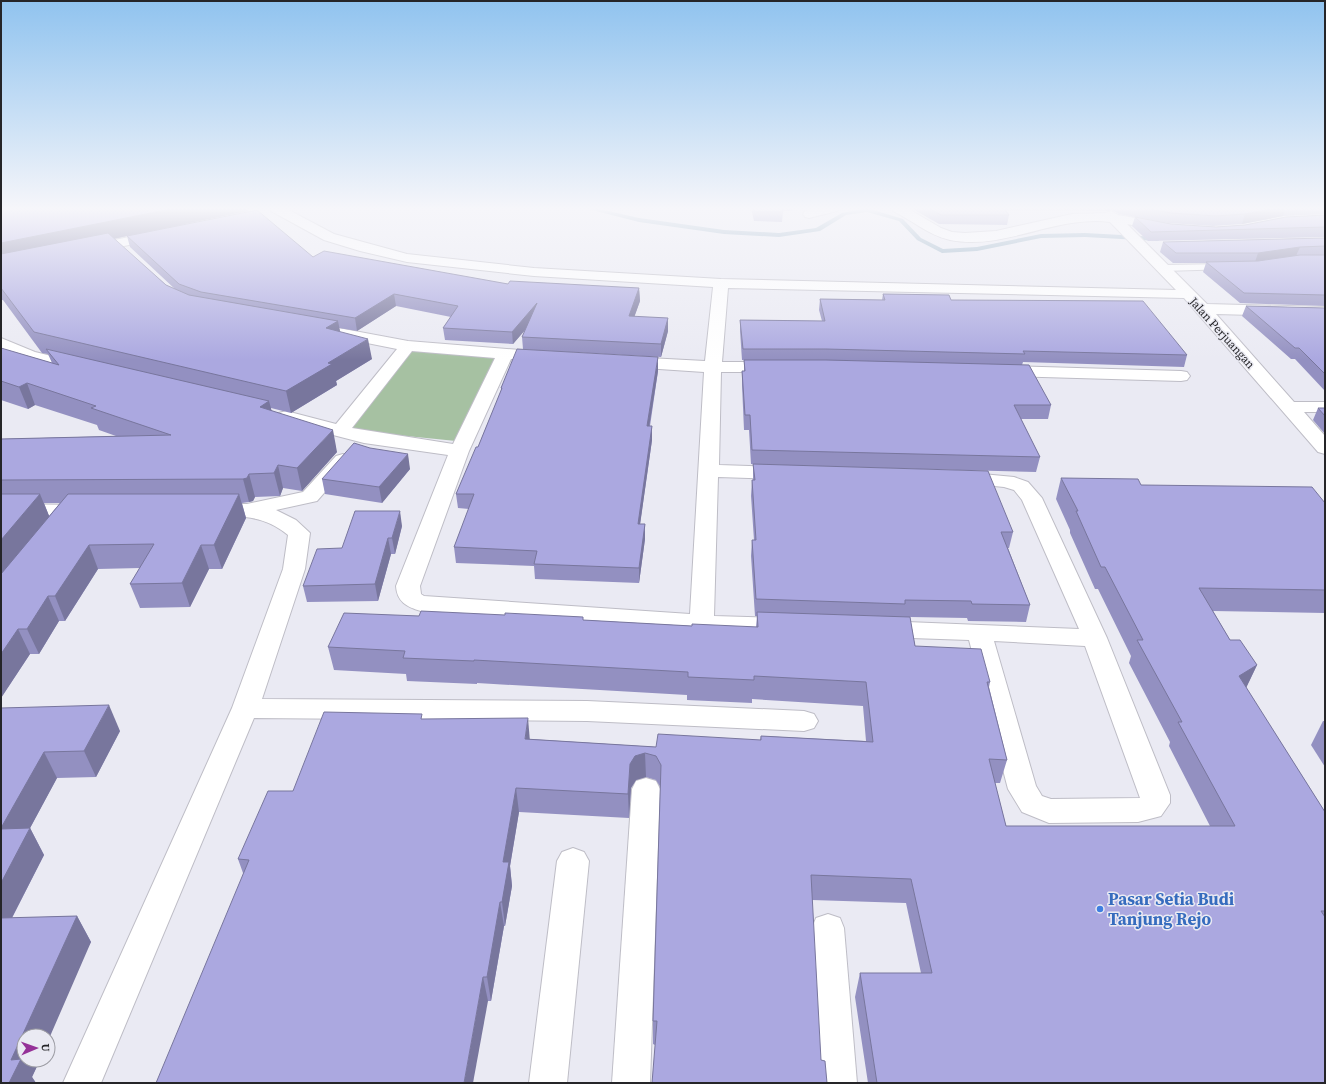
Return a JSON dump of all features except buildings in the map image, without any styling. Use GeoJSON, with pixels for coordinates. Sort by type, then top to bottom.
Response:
{"type":"FeatureCollection","features":[{"type":"Feature","properties":{"kind":"street"},"geometry":{"type":"LineString","coordinates":[[412,259],[534,272],[721,283],[1136,294],[1187,294]]}},
{"type":"Feature","properties":{"kind":"street","name":"Jalan Perjuangan"},"geometry":{"type":"LineString","coordinates":[[1156,259],[1187,294],[1203,309],[1258,374],[1290,406],[1325,448]]}},
{"type":"Feature","properties":{"kind":"street"},"geometry":{"type":"LineString","coordinates":[[702,622],[714,367],[721,283]]}},
{"type":"Feature","properties":{"kind":"street"},"geometry":{"type":"LineString","coordinates":[[1203,309],[1325,312]]}},
{"type":"Feature","properties":{"kind":"street"},"geometry":{"type":"LineString","coordinates":[[316,330],[408,346],[505,355],[559,358]]}},
{"type":"Feature","properties":{"kind":"street"},"geometry":{"type":"LineString","coordinates":[[1,343],[36,358],[97,372]]}},
{"type":"Feature","properties":{"kind":"street"},"geometry":{"type":"LineString","coordinates":[[340,430],[408,346]]}},
{"type":"Feature","properties":{"kind":"street"},"geometry":{"type":"LineString","coordinates":[[505,355],[459,451],[408,586],[408,594],[414,601],[421,603],[702,622],[806,626]]}},
{"type":"Feature","properties":{"kind":"street"},"geometry":{"type":"LineString","coordinates":[[613,361],[714,367],[793,367]]}},
{"type":"Feature","properties":{"kind":"street"},"geometry":{"type":"LineString","coordinates":[[989,371],[1181,376]]}},
{"type":"Feature","properties":{"kind":"street"},"geometry":{"type":"LineString","coordinates":[[1290,406],[1325,407]]}},
{"type":"Feature","properties":{"kind":"street"},"geometry":{"type":"LineString","coordinates":[[272,414],[364,437],[459,451]]}},
{"type":"Feature","properties":{"kind":"street"},"geometry":{"type":"LineString","coordinates":[[82,1083],[245,708],[294,570],[299,533],[310,497],[355,447]]}},
{"type":"Feature","properties":{"kind":"street"},"geometry":{"type":"LineString","coordinates":[[710,471],[802,474]]}},
{"type":"Feature","properties":{"kind":"street"},"geometry":{"type":"LineString","coordinates":[[936,477],[1007,481],[1021,486],[1032,498],[1095,638],[1156,795],[1155,803],[1151,808],[1146,810],[1049,810],[1032,804],[1022,789],[979,632]]}},
{"type":"Feature","properties":{"kind":"street"},"geometry":{"type":"LineString","coordinates":[[252,510],[310,497]]}},
{"type":"Feature","properties":{"kind":"street"},"geometry":{"type":"LineString","coordinates":[[1,510],[62,520],[109,510]]}},
{"type":"Feature","properties":{"kind":"street"},"geometry":{"type":"LineString","coordinates":[[188,510],[252,510],[268,513],[280,518],[299,533]]}},
{"type":"Feature","properties":{"kind":"street"},"geometry":{"type":"LineString","coordinates":[[861,628],[1095,638]]}},
{"type":"Feature","properties":{"kind":"street"},"geometry":{"type":"LineString","coordinates":[[245,708],[587,711],[804,721]]}},
{"type":"Feature","properties":{"kind":"street"},"geometry":{"type":"LineString","coordinates":[[631,1083],[646,789]]}},
{"type":"Feature","properties":{"kind":"street"},"geometry":{"type":"LineString","coordinates":[[548,1083],[573,861]]}},
{"type":"Feature","properties":{"kind":"street"},"geometry":{"type":"LineString","coordinates":[[828,928],[838,1083]]}},
{"type":"Feature","properties":{"kind":"lane"},"geometry":{"type":"LineString","coordinates":[[1163,268],[1240,267]]}},
{"type":"Feature","properties":{"kind":"green space"},"geometry":{"type":"Polygon","coordinates":[[[407,348],[499,355],[456,441],[347,430],[407,348]]]}},
{"type":"Feature","properties":{"kind":"place","name":"Pasar Setia Budi Tanjung Rejo"},"geometry":{"type":"Point","coordinates":[1100,909]}}]}
